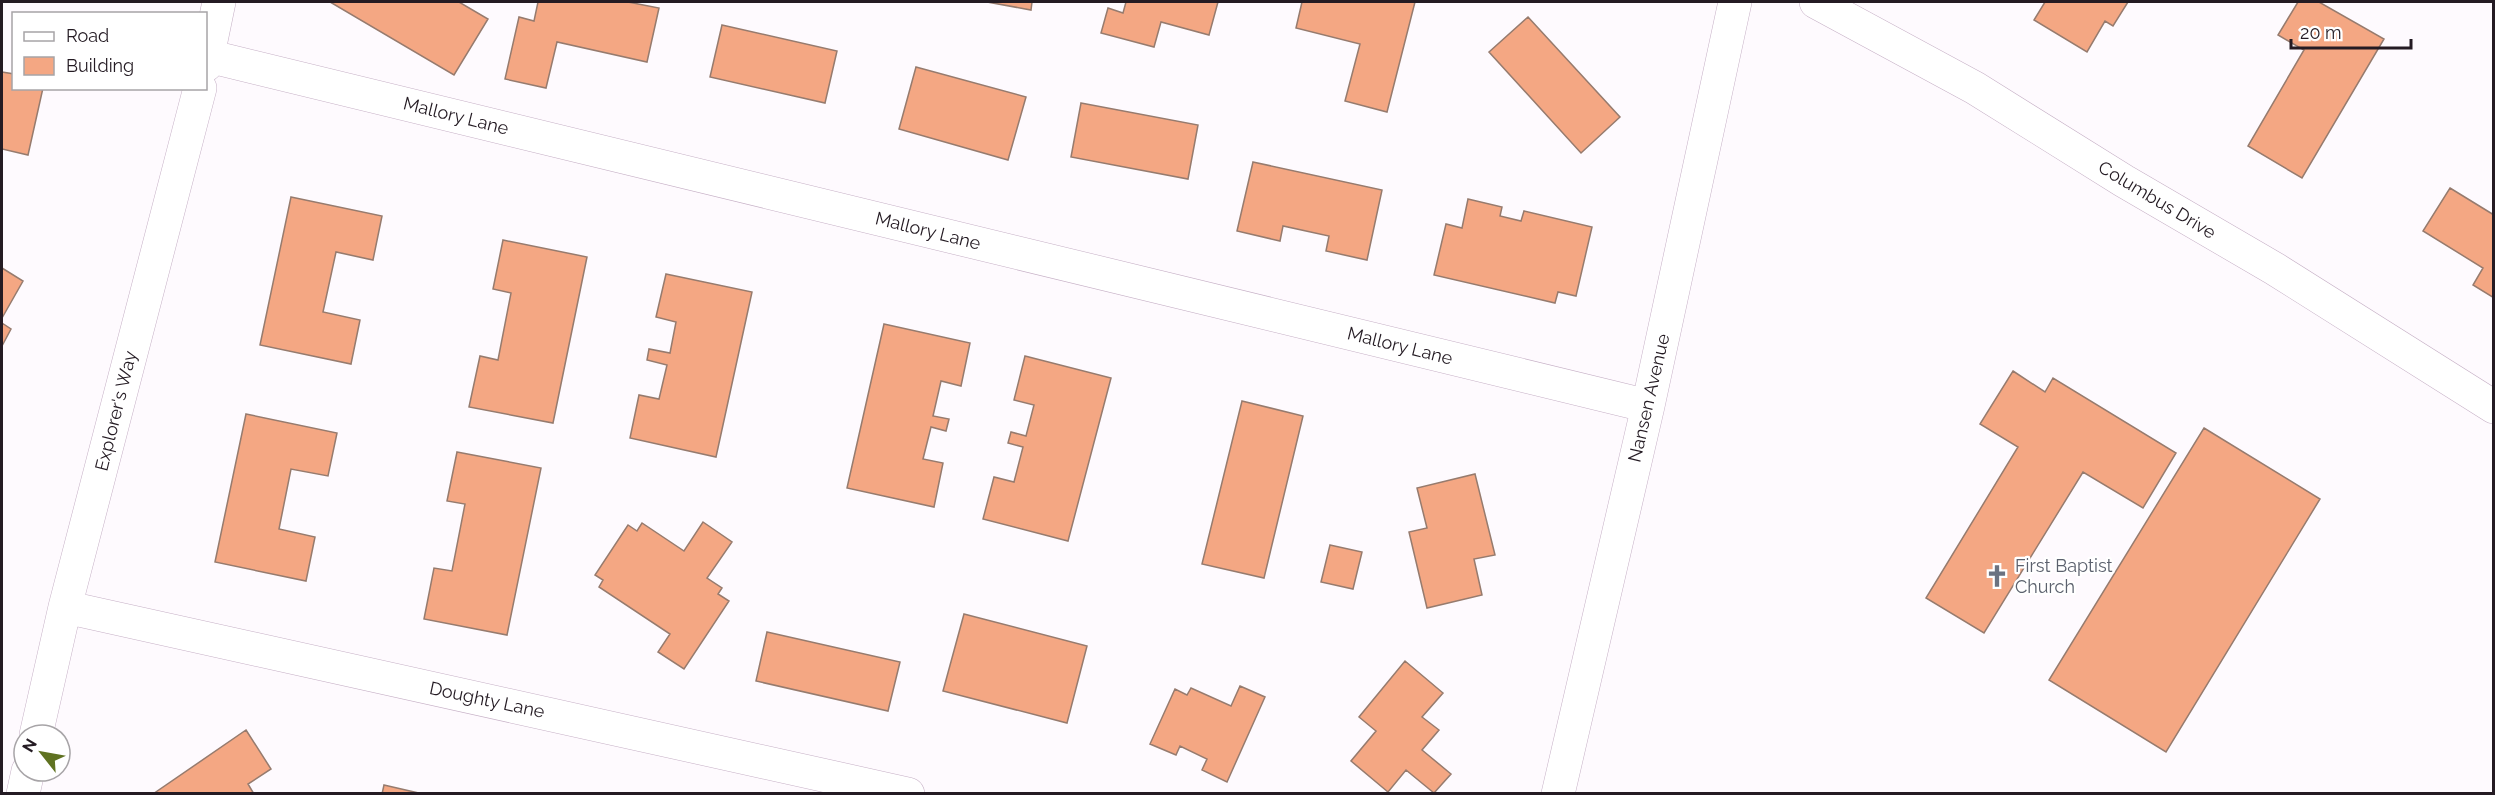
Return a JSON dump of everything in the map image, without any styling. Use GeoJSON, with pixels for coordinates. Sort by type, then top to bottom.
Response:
{"type":"FeatureCollection","features":[{"type":"Feature","properties":{"kind":"street"},"geometry":{"type":"LineString","coordinates":[[207,60],[219,2]]}},
{"type":"Feature","properties":{"kind":"street","name":"Nansen Avenue"},"geometry":{"type":"LineString","coordinates":[[1558,794],[1648,406],[1735,2]]}},
{"type":"Feature","properties":{"kind":"street","name":"Columbus Drive"},"geometry":{"type":"LineString","coordinates":[[1816,2],[1975,88],[2124,182],[2275,269],[2493,406]]}},
{"type":"Feature","properties":{"kind":"street","name":"Mallory Lane"},"geometry":{"type":"LineString","coordinates":[[207,60],[1648,406]]}},
{"type":"Feature","properties":{"kind":"street","name":"Explorer's Way"},"geometry":{"type":"LineString","coordinates":[[39,723],[65,607],[199,90]]}},
{"type":"Feature","properties":{"kind":"street","name":"Doughty Lane"},"geometry":{"type":"LineString","coordinates":[[65,607],[908,794]]}},
{"type":"Feature","properties":{"kind":"building"},"geometry":{"type":"Polygon","coordinates":[[[330,2],[459,2],[488,19],[454,75],[330,2]]]}},
{"type":"Feature","properties":{"kind":"building"},"geometry":{"type":"Polygon","coordinates":[[[538,2],[628,2],[659,8],[647,62],[557,42],[546,88],[505,79],[519,17],[534,21],[538,2]]]}},
{"type":"Feature","properties":{"kind":"building"},"geometry":{"type":"Polygon","coordinates":[[[987,2],[1032,2],[1031,10],[987,2]]]}},
{"type":"Feature","properties":{"kind":"building"},"geometry":{"type":"Polygon","coordinates":[[[1126,2],[1218,2],[1209,35],[1161,22],[1154,47],[1101,33],[1108,8],[1123,13],[1126,2]]]}},
{"type":"Feature","properties":{"kind":"building"},"geometry":{"type":"Polygon","coordinates":[[[1302,2],[1415,2],[1387,112],[1345,101],[1360,44],[1296,28],[1302,2]]]}},
{"type":"Feature","properties":{"kind":"building"},"geometry":{"type":"Polygon","coordinates":[[[2045,2],[2128,2],[2113,26],[2105,21],[2087,52],[2034,20],[2045,2]]]}},
{"type":"Feature","properties":{"kind":"building"},"geometry":{"type":"Polygon","coordinates":[[[2298,2],[2319,2],[2384,39],[2302,178],[2248,146],[2304,50],[2278,35],[2298,2]]]}},
{"type":"Feature","properties":{"kind":"building"},"geometry":{"type":"Polygon","coordinates":[[[1528,17],[1620,117],[1581,153],[1489,52],[1528,17]]]}},
{"type":"Feature","properties":{"kind":"building"},"geometry":{"type":"Polygon","coordinates":[[[722,25],[837,51],[825,103],[710,77],[722,25]]]}},
{"type":"Feature","properties":{"kind":"building"},"geometry":{"type":"Polygon","coordinates":[[[916,67],[1026,97],[1008,160],[899,129],[916,67]]]}},
{"type":"Feature","properties":{"kind":"building"},"geometry":{"type":"Polygon","coordinates":[[[2,72],[12,74],[12,90],[43,90],[28,155],[2,149],[2,72]]]}},
{"type":"Feature","properties":{"kind":"building"},"geometry":{"type":"Polygon","coordinates":[[[1081,103],[1198,125],[1188,179],[1071,157],[1081,103]]]}},
{"type":"Feature","properties":{"kind":"building"},"geometry":{"type":"Polygon","coordinates":[[[1253,162],[1382,190],[1367,260],[1326,251],[1329,236],[1283,226],[1280,241],[1237,231],[1253,162]]]}},
{"type":"Feature","properties":{"kind":"building"},"geometry":{"type":"Polygon","coordinates":[[[2450,188],[2494,215],[2494,298],[2473,285],[2483,268],[2423,231],[2450,188]]]}},
{"type":"Feature","properties":{"kind":"building"},"geometry":{"type":"Polygon","coordinates":[[[291,197],[382,216],[373,260],[336,252],[323,312],[360,320],[351,364],[260,345],[291,197]]]}},
{"type":"Feature","properties":{"kind":"building"},"geometry":{"type":"Polygon","coordinates":[[[1468,199],[1502,207],[1500,216],[1521,221],[1524,211],[1592,227],[1576,296],[1558,292],[1555,303],[1434,275],[1446,224],[1462,228],[1468,199]]]}},
{"type":"Feature","properties":{"kind":"building"},"geometry":{"type":"Polygon","coordinates":[[[503,240],[587,257],[553,423],[469,407],[480,356],[498,360],[511,293],[493,289],[503,240]]]}},
{"type":"Feature","properties":{"kind":"building"},"geometry":{"type":"Polygon","coordinates":[[[2,268],[23,281],[2,318],[2,268]]]}},
{"type":"Feature","properties":{"kind":"building"},"geometry":{"type":"Polygon","coordinates":[[[666,274],[752,292],[716,457],[630,438],[639,395],[659,399],[667,365],[647,360],[649,349],[670,353],[676,322],[656,317],[666,274]]]}},
{"type":"Feature","properties":{"kind":"building"},"geometry":{"type":"Polygon","coordinates":[[[2,323],[11,329],[2,346],[2,323]]]}},
{"type":"Feature","properties":{"kind":"building"},"geometry":{"type":"Polygon","coordinates":[[[884,324],[970,343],[961,386],[941,381],[933,416],[949,419],[946,431],[931,427],[923,459],[943,463],[934,507],[847,488],[884,324]]]}},
{"type":"Feature","properties":{"kind":"building"},"geometry":{"type":"Polygon","coordinates":[[[1025,356],[1111,378],[1068,541],[983,519],[994,477],[1014,482],[1023,447],[1008,443],[1011,432],[1026,436],[1034,405],[1014,400],[1025,356]]]}},
{"type":"Feature","properties":{"kind":"building"},"geometry":{"type":"Polygon","coordinates":[[[2013,371],[2045,392],[2053,378],[2176,453],[2143,508],[2083,472],[1984,633],[1926,598],[2018,447],[1980,424],[2013,371]]]}},
{"type":"Feature","properties":{"kind":"building"},"geometry":{"type":"Polygon","coordinates":[[[1242,401],[1303,416],[1264,578],[1202,564],[1242,401]]]}},
{"type":"Feature","properties":{"kind":"building"},"geometry":{"type":"Polygon","coordinates":[[[246,414],[337,433],[328,476],[291,469],[279,529],[315,537],[306,581],[215,562],[246,414]]]}},
{"type":"Feature","properties":{"kind":"building"},"geometry":{"type":"Polygon","coordinates":[[[2204,428],[2320,499],[2166,752],[2049,680],[2204,428]]]}},
{"type":"Feature","properties":{"kind":"building"},"geometry":{"type":"Polygon","coordinates":[[[457,452],[541,468],[507,635],[424,619],[434,568],[452,571],[465,504],[447,501],[457,452]]]}},
{"type":"Feature","properties":{"kind":"building"},"geometry":{"type":"Polygon","coordinates":[[[1475,474],[1495,555],[1474,559],[1482,595],[1427,608],[1409,532],[1427,528],[1417,488],[1475,474]]]}},
{"type":"Feature","properties":{"kind":"building"},"geometry":{"type":"Polygon","coordinates":[[[703,522],[732,542],[707,578],[722,588],[718,594],[729,601],[684,669],[658,652],[670,634],[599,587],[603,580],[595,575],[628,525],[637,531],[642,523],[684,551],[703,522]]]}},
{"type":"Feature","properties":{"kind":"building"},"geometry":{"type":"Polygon","coordinates":[[[1330,545],[1362,552],[1353,589],[1321,582],[1330,545]]]}},
{"type":"Feature","properties":{"kind":"building"},"geometry":{"type":"Polygon","coordinates":[[[964,614],[1087,646],[1067,723],[943,691],[964,614]]]}},
{"type":"Feature","properties":{"kind":"building"},"geometry":{"type":"Polygon","coordinates":[[[767,632],[900,662],[888,711],[756,681],[767,632]]]}},
{"type":"Feature","properties":{"kind":"building"},"geometry":{"type":"Polygon","coordinates":[[[1405,661],[1443,693],[1422,717],[1439,730],[1422,750],[1451,774],[1434,793],[1406,770],[1388,792],[1351,761],[1376,731],[1359,717],[1405,661]]]}},
{"type":"Feature","properties":{"kind":"building"},"geometry":{"type":"Polygon","coordinates":[[[1240,686],[1265,697],[1227,782],[1202,770],[1207,759],[1180,746],[1176,755],[1150,744],[1175,689],[1187,695],[1191,688],[1231,706],[1240,686]]]}},
{"type":"Feature","properties":{"kind":"building"},"geometry":{"type":"Polygon","coordinates":[[[246,730],[271,769],[248,784],[254,794],[153,794],[246,730]]]}},
{"type":"Feature","properties":{"kind":"building"},"geometry":{"type":"Polygon","coordinates":[[[384,785],[423,794],[382,794],[384,785]]]}},
{"type":"Feature","properties":{"kind":"place","name":"First Baptist Church"},"geometry":{"type":"Point","coordinates":[1997,576]}}]}
